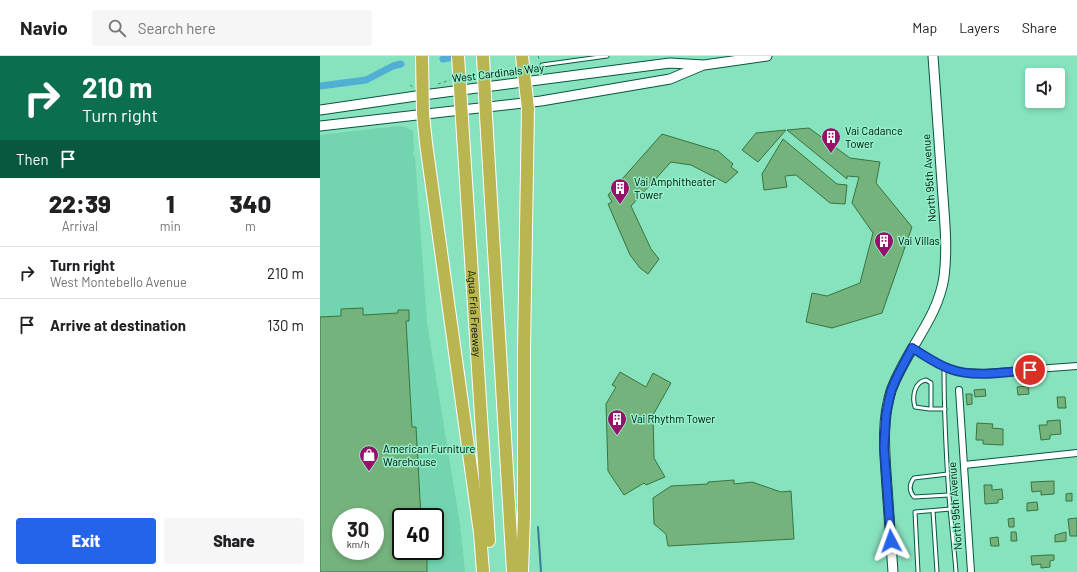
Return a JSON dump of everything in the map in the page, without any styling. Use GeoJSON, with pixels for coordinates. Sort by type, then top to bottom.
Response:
{"type":"FeatureCollection","features":[{"type":"Feature","properties":{"kind":"highway"},"geometry":{"type":"LineString","coordinates":[[422,56],[423,114],[480,528],[483,572]]}},
{"type":"Feature","properties":{"kind":"highway","name":"Agua Fria Freeway"},"geometry":{"type":"LineString","coordinates":[[458,56],[490,572]]}},
{"type":"Feature","properties":{"kind":"highway","name":"Agua Fria Freeway"},"geometry":{"type":"LineString","coordinates":[[483,56],[513,572]]}},
{"type":"Feature","properties":{"kind":"highway"},"geometry":{"type":"LineString","coordinates":[[522,56],[527,101],[523,429],[524,515],[522,572]]}},
{"type":"Feature","properties":{"kind":"main road","name":"West Cardinals Way"},"geometry":{"type":"LineString","coordinates":[[320,110],[422,95],[670,63],[704,65],[767,56]]}},
{"type":"Feature","properties":{"kind":"main road","name":"North 95th Avenue"},"geometry":{"type":"LineString","coordinates":[[893,572],[884,447],[884,424],[891,391],[912,348],[933,312],[938,299],[944,279],[946,261],[933,56]]}},
{"type":"Feature","properties":{"kind":"main road","name":"West Cardinals Way"},"geometry":{"type":"LineString","coordinates":[[527,101],[541,101],[670,79],[704,65]]}},
{"type":"Feature","properties":{"kind":"main road"},"geometry":{"type":"LineString","coordinates":[[320,126],[527,101]]}},
{"type":"Feature","properties":{"kind":"street"},"geometry":{"type":"LineString","coordinates":[[912,348],[944,367],[961,372],[983,374],[1077,366]]}},
{"type":"Feature","properties":{"kind":"street","name":"North 95th Avenue"},"geometry":{"type":"LineString","coordinates":[[959,390],[971,572]]}},
{"type":"Feature","properties":{"kind":"street"},"geometry":{"type":"LineString","coordinates":[[964,465],[1077,453]]}},
{"type":"Feature","properties":{"kind":"lane"},"geometry":{"type":"LineString","coordinates":[[542,65],[607,56]]}},
{"type":"Feature","properties":{"kind":"lane"},"geometry":{"type":"LineString","coordinates":[[944,367],[949,494],[956,572]]}},
{"type":"Feature","properties":{"kind":"lane"},"geometry":{"type":"LineString","coordinates":[[931,409],[931,383],[926,380],[918,383],[913,402],[915,407],[921,409],[931,409],[945,409]]}},
{"type":"Feature","properties":{"kind":"lane"},"geometry":{"type":"LineString","coordinates":[[948,474],[914,478],[910,488],[914,497],[949,494]]}},
{"type":"Feature","properties":{"kind":"lane"},"geometry":{"type":"LineString","coordinates":[[918,572],[914,512],[951,509]]}},
{"type":"Feature","properties":{"kind":"lane"},"geometry":{"type":"LineString","coordinates":[[933,510],[937,572]]}},
{"type":"Feature","properties":{"kind":"path"},"geometry":{"type":"LineString","coordinates":[[493,75],[511,76]]}},
{"type":"Feature","properties":{"kind":"path"},"geometry":{"type":"LineString","coordinates":[[465,77],[479,76]]}},
{"type":"Feature","properties":{"kind":"path"},"geometry":{"type":"LineString","coordinates":[[436,86],[452,80]]}},
{"type":"Feature","properties":{"kind":"shaded area"},"geometry":{"type":"Polygon","coordinates":[[[398,126],[406,127],[413,131],[414,151],[412,152],[415,157],[427,323],[460,524],[465,572],[320,572],[320,135],[398,126]]]}},
{"type":"Feature","properties":{"kind":"building","name":"Vai Villas"},"geometry":{"type":"Polygon","coordinates":[[[809,128],[850,158],[880,162],[876,183],[912,227],[882,313],[832,328],[806,322],[812,293],[827,296],[860,283],[873,233],[852,203],[859,177],[847,176],[847,179],[787,130],[809,128]]]}},
{"type":"Feature","properties":{"kind":"building"},"geometry":{"type":"Polygon","coordinates":[[[786,130],[758,162],[742,150],[756,133],[786,130]]]}},
{"type":"Feature","properties":{"kind":"building","name":"Vai Amphitheater Tower"},"geometry":{"type":"Polygon","coordinates":[[[662,134],[718,151],[733,164],[731,167],[738,172],[726,183],[691,165],[671,162],[631,206],[651,249],[659,259],[648,274],[640,268],[630,255],[608,204],[612,202],[608,195],[662,134]]]}},
{"type":"Feature","properties":{"kind":"building","name":"Vai Cadance Tower"},"geometry":{"type":"Polygon","coordinates":[[[783,139],[837,184],[847,185],[845,204],[830,203],[796,175],[785,176],[787,187],[764,190],[762,174],[783,139]]]}},
{"type":"Feature","properties":{"kind":"building","name":"American Furniture Warehouse"},"geometry":{"type":"Polygon","coordinates":[[[363,308],[363,315],[398,313],[398,310],[409,310],[409,321],[406,321],[412,427],[416,427],[420,508],[392,508],[392,560],[427,560],[427,572],[320,572],[320,317],[341,316],[341,309],[363,308]]]}},
{"type":"Feature","properties":{"kind":"building"},"geometry":{"type":"Polygon","coordinates":[[[620,372],[646,387],[653,373],[671,383],[653,415],[654,458],[665,477],[646,485],[644,483],[624,495],[608,471],[606,404],[616,387],[612,385],[620,372]]]}},
{"type":"Feature","properties":{"kind":"building"},"geometry":{"type":"Polygon","coordinates":[[[1028,386],[1029,394],[1018,395],[1017,387],[1028,386]]]}},
{"type":"Feature","properties":{"kind":"building"},"geometry":{"type":"Polygon","coordinates":[[[985,389],[986,396],[975,397],[974,390],[985,389]]]}},
{"type":"Feature","properties":{"kind":"building"},"geometry":{"type":"Polygon","coordinates":[[[966,394],[972,394],[972,404],[967,405],[966,394]]]}},
{"type":"Feature","properties":{"kind":"building"},"geometry":{"type":"Polygon","coordinates":[[[1057,397],[1065,397],[1066,408],[1058,408],[1057,397]]]}},
{"type":"Feature","properties":{"kind":"building"},"geometry":{"type":"Polygon","coordinates":[[[1060,420],[1061,434],[1050,435],[1050,439],[1041,440],[1039,425],[1047,425],[1047,421],[1060,420]]]}},
{"type":"Feature","properties":{"kind":"building"},"geometry":{"type":"Polygon","coordinates":[[[977,423],[993,424],[992,428],[1003,429],[1003,445],[983,444],[983,440],[976,440],[977,423]]]}},
{"type":"Feature","properties":{"kind":"building"},"geometry":{"type":"Polygon","coordinates":[[[734,480],[734,484],[752,482],[781,492],[791,491],[794,539],[668,546],[666,534],[654,524],[653,498],[671,486],[708,484],[708,482],[734,480]]]}},
{"type":"Feature","properties":{"kind":"building"},"geometry":{"type":"Polygon","coordinates":[[[1054,481],[1054,494],[1041,495],[1041,491],[1032,492],[1031,482],[1054,481]]]}},
{"type":"Feature","properties":{"kind":"building"},"geometry":{"type":"Polygon","coordinates":[[[984,485],[992,485],[992,490],[1002,489],[1003,499],[998,500],[998,503],[985,504],[984,485]]]}},
{"type":"Feature","properties":{"kind":"building"},"geometry":{"type":"Polygon","coordinates":[[[1072,493],[1072,501],[1066,501],[1066,494],[1072,493]]]}},
{"type":"Feature","properties":{"kind":"building"},"geometry":{"type":"Polygon","coordinates":[[[1037,502],[1038,510],[1027,511],[1027,503],[1037,502]]]}},
{"type":"Feature","properties":{"kind":"building"},"geometry":{"type":"Polygon","coordinates":[[[1014,518],[1014,527],[1009,527],[1008,519],[1014,518]]]}},
{"type":"Feature","properties":{"kind":"building"},"geometry":{"type":"Polygon","coordinates":[[[1077,518],[1077,536],[1070,536],[1068,519],[1077,518]]]}},
{"type":"Feature","properties":{"kind":"building"},"geometry":{"type":"Polygon","coordinates":[[[1011,532],[1016,532],[1017,541],[1011,541],[1011,532]]]}},
{"type":"Feature","properties":{"kind":"building"},"geometry":{"type":"Polygon","coordinates":[[[1066,532],[1066,541],[1055,542],[1055,535],[1066,532]]]}},
{"type":"Feature","properties":{"kind":"building"},"geometry":{"type":"Polygon","coordinates":[[[998,537],[999,546],[991,546],[990,538],[998,537]]]}},
{"type":"Feature","properties":{"kind":"building"},"geometry":{"type":"Polygon","coordinates":[[[1054,555],[1054,560],[1050,561],[1050,567],[1041,568],[1041,564],[1032,565],[1031,556],[1054,555]]]}},
{"type":"Feature","properties":{"kind":"waterway"},"geometry":{"type":"LineString","coordinates":[[443,59],[460,56]]}},
{"type":"Feature","properties":{"kind":"waterway"},"geometry":{"type":"LineString","coordinates":[[320,86],[366,80],[393,66],[401,64]]}},
{"type":"Feature","properties":{"kind":"waterway"},"geometry":{"type":"LineString","coordinates":[[538,527],[541,572]]}},
{"type":"Feature","properties":{"kind":"place","name":"Vai Cadance Tower"},"geometry":{"type":"Point","coordinates":[831,154]}},
{"type":"Feature","properties":{"kind":"place","name":"Vai Amphitheater Tower"},"geometry":{"type":"Point","coordinates":[620,205]}},
{"type":"Feature","properties":{"kind":"place","name":"Vai Villas"},"geometry":{"type":"Point","coordinates":[884,258]}},
{"type":"Feature","properties":{"kind":"place","name":"Vai Rhythm Tower"},"geometry":{"type":"Point","coordinates":[617,436]}},
{"type":"Feature","properties":{"kind":"place","name":"American Furniture Warehouse"},"geometry":{"type":"Point","coordinates":[369,472]}},
{"type":"Feature","properties":{"kind":"route"},"geometry":{"type":"LineString","coordinates":[[891,541],[884,447],[884,424],[891,391],[901,367],[912,348],[938,364],[955,371],[983,374],[1030,370]]}}]}
